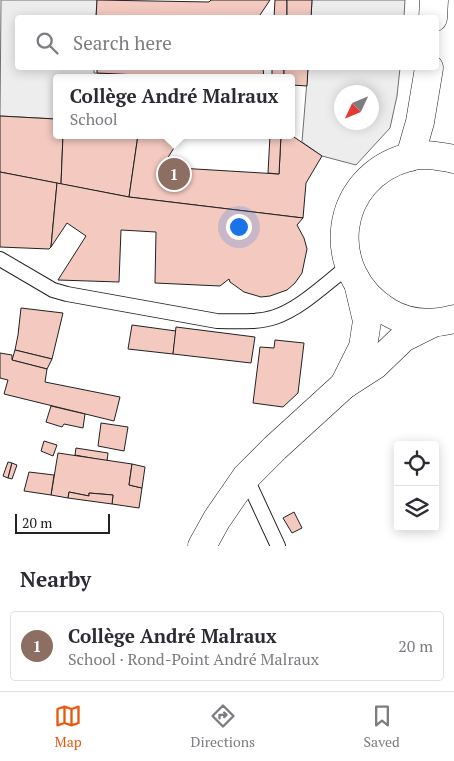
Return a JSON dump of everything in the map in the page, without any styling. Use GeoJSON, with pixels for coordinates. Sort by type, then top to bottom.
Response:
{"type":"FeatureCollection","features":[{"type":"Feature","properties":{"kind":"street"},"geometry":{"type":"LineString","coordinates":[[433,15],[434,0]]}},
{"type":"Feature","properties":{"kind":"street"},"geometry":{"type":"LineString","coordinates":[[410,157],[420,122],[429,70]]}},
{"type":"Feature","properties":{"kind":"street"},"geometry":{"type":"LineString","coordinates":[[344,385],[363,347],[367,321],[344,242],[347,220],[355,198],[369,179],[388,165],[410,157],[432,155],[454,159]]}},
{"type":"Feature","properties":{"kind":"street"},"geometry":{"type":"LineString","coordinates":[[354,276],[375,304],[395,316],[414,322],[444,321]]}},
{"type":"Feature","properties":{"kind":"street"},"geometry":{"type":"LineString","coordinates":[[202,546],[217,519],[246,477],[344,385],[375,365],[404,338],[444,321]]}},
{"type":"Feature","properties":{"kind":"lane"},"geometry":{"type":"LineString","coordinates":[[0,259],[53,290],[67,294],[232,321],[264,320],[285,313],[303,301],[354,276]]}},
{"type":"Feature","properties":{"kind":"lane"},"geometry":{"type":"LineString","coordinates":[[246,477],[278,546]]}},
{"type":"Feature","properties":{"kind":"shaded area"},"geometry":{"type":"Polygon","coordinates":[[[1,0],[97,0],[96,15],[15,15],[15,70],[94,70],[94,73],[116,74],[53,74],[53,119],[0,116],[1,0]]]}},
{"type":"Feature","properties":{"kind":"shaded area"},"geometry":{"type":"Polygon","coordinates":[[[312,0],[405,0],[404,15],[311,15],[312,0]]]}},
{"type":"Feature","properties":{"kind":"shaded area"},"geometry":{"type":"Polygon","coordinates":[[[308,70],[400,70],[397,96],[390,128],[356,165],[322,156],[302,142],[308,70]]]}},
{"type":"Feature","properties":{"kind":"building"},"geometry":{"type":"Polygon","coordinates":[[[97,0],[209,2],[211,0],[270,0],[260,15],[96,15],[97,0]]]}},
{"type":"Feature","properties":{"kind":"building"},"geometry":{"type":"Polygon","coordinates":[[[275,0],[287,0],[287,15],[274,15],[275,0]]]}},
{"type":"Feature","properties":{"kind":"building"},"geometry":{"type":"Polygon","coordinates":[[[287,0],[312,0],[311,15],[287,15],[287,0]]]}},
{"type":"Feature","properties":{"kind":"building"},"geometry":{"type":"Polygon","coordinates":[[[97,70],[263,70],[264,74],[118,74],[97,73],[97,70]]]}},
{"type":"Feature","properties":{"kind":"building"},"geometry":{"type":"Polygon","coordinates":[[[272,70],[284,70],[284,74],[272,74],[272,70]]]}},
{"type":"Feature","properties":{"kind":"building"},"geometry":{"type":"Polygon","coordinates":[[[284,70],[308,70],[307,86],[295,85],[295,74],[284,74],[284,70]]]}},
{"type":"Feature","properties":{"kind":"building"},"geometry":{"type":"Polygon","coordinates":[[[0,116],[53,119],[53,139],[63,139],[61,184],[0,172],[0,116]]]}},
{"type":"Feature","properties":{"kind":"building"},"geometry":{"type":"Polygon","coordinates":[[[295,138],[322,156],[306,183],[303,218],[129,197],[137,139],[180,139],[162,167],[279,174],[281,139],[295,138]]]}},
{"type":"Feature","properties":{"kind":"building"},"geometry":{"type":"Polygon","coordinates":[[[63,139],[137,139],[129,197],[61,184],[63,139]]]}},
{"type":"Feature","properties":{"kind":"building"},"geometry":{"type":"Polygon","coordinates":[[[270,139],[281,139],[279,174],[268,173],[270,139]]]}},
{"type":"Feature","properties":{"kind":"building"},"geometry":{"type":"Polygon","coordinates":[[[0,172],[57,183],[51,247],[49,249],[0,247],[0,172]]]}},
{"type":"Feature","properties":{"kind":"building"},"geometry":{"type":"Polygon","coordinates":[[[57,183],[129,197],[303,218],[297,225],[307,249],[302,273],[287,290],[261,297],[244,292],[230,282],[229,279],[220,286],[155,283],[156,232],[121,230],[119,282],[58,280],[86,236],[67,223],[51,247],[57,183]]]}},
{"type":"Feature","properties":{"kind":"building"},"geometry":{"type":"Polygon","coordinates":[[[21,308],[63,313],[52,359],[15,350],[21,308]]]}},
{"type":"Feature","properties":{"kind":"building"},"geometry":{"type":"Polygon","coordinates":[[[132,325],[176,331],[173,354],[128,349],[132,325]]]}},
{"type":"Feature","properties":{"kind":"building"},"geometry":{"type":"Polygon","coordinates":[[[176,327],[255,337],[251,363],[173,354],[176,327]]]}},
{"type":"Feature","properties":{"kind":"building"},"geometry":{"type":"Polygon","coordinates":[[[275,340],[304,343],[298,393],[283,407],[253,403],[260,347],[274,348],[275,340]]]}},
{"type":"Feature","properties":{"kind":"building"},"geometry":{"type":"Polygon","coordinates":[[[15,350],[52,359],[47,369],[12,360],[15,350]]]}},
{"type":"Feature","properties":{"kind":"building"},"geometry":{"type":"Polygon","coordinates":[[[0,353],[12,355],[12,360],[47,369],[45,382],[120,397],[114,421],[4,394],[8,380],[0,378],[0,353]]]}},
{"type":"Feature","properties":{"kind":"building"},"geometry":{"type":"Polygon","coordinates":[[[51,406],[85,414],[83,428],[64,424],[62,427],[46,422],[51,406]]]}},
{"type":"Feature","properties":{"kind":"building"},"geometry":{"type":"Polygon","coordinates":[[[101,423],[128,427],[124,451],[98,446],[101,423]]]}},
{"type":"Feature","properties":{"kind":"building"},"geometry":{"type":"Polygon","coordinates":[[[44,441],[57,445],[53,456],[41,451],[44,441]]]}},
{"type":"Feature","properties":{"kind":"building"},"geometry":{"type":"Polygon","coordinates":[[[76,448],[108,453],[107,461],[75,455],[76,448]]]}},
{"type":"Feature","properties":{"kind":"building"},"geometry":{"type":"Polygon","coordinates":[[[58,453],[132,464],[129,485],[142,488],[139,508],[112,504],[113,495],[89,493],[89,496],[69,492],[68,498],[51,495],[58,453]]]}},
{"type":"Feature","properties":{"kind":"building"},"geometry":{"type":"Polygon","coordinates":[[[8,462],[12,463],[8,478],[3,476],[8,462]]]}},
{"type":"Feature","properties":{"kind":"building"},"geometry":{"type":"Polygon","coordinates":[[[12,463],[17,465],[12,479],[8,478],[12,463]]]}},
{"type":"Feature","properties":{"kind":"building"},"geometry":{"type":"Polygon","coordinates":[[[132,464],[145,467],[142,488],[129,485],[132,464]]]}},
{"type":"Feature","properties":{"kind":"building"},"geometry":{"type":"Polygon","coordinates":[[[29,472],[54,475],[51,495],[24,491],[29,472]]]}},
{"type":"Feature","properties":{"kind":"building"},"geometry":{"type":"Polygon","coordinates":[[[69,492],[89,496],[89,493],[113,495],[112,504],[68,498],[69,492]]]}},
{"type":"Feature","properties":{"kind":"building"},"geometry":{"type":"Polygon","coordinates":[[[294,512],[302,528],[292,533],[283,518],[294,512]]]}},
{"type":"Feature","properties":{"kind":"place","name":"Collège André Malraux"},"geometry":{"type":"Point","coordinates":[174,174]}}]}
